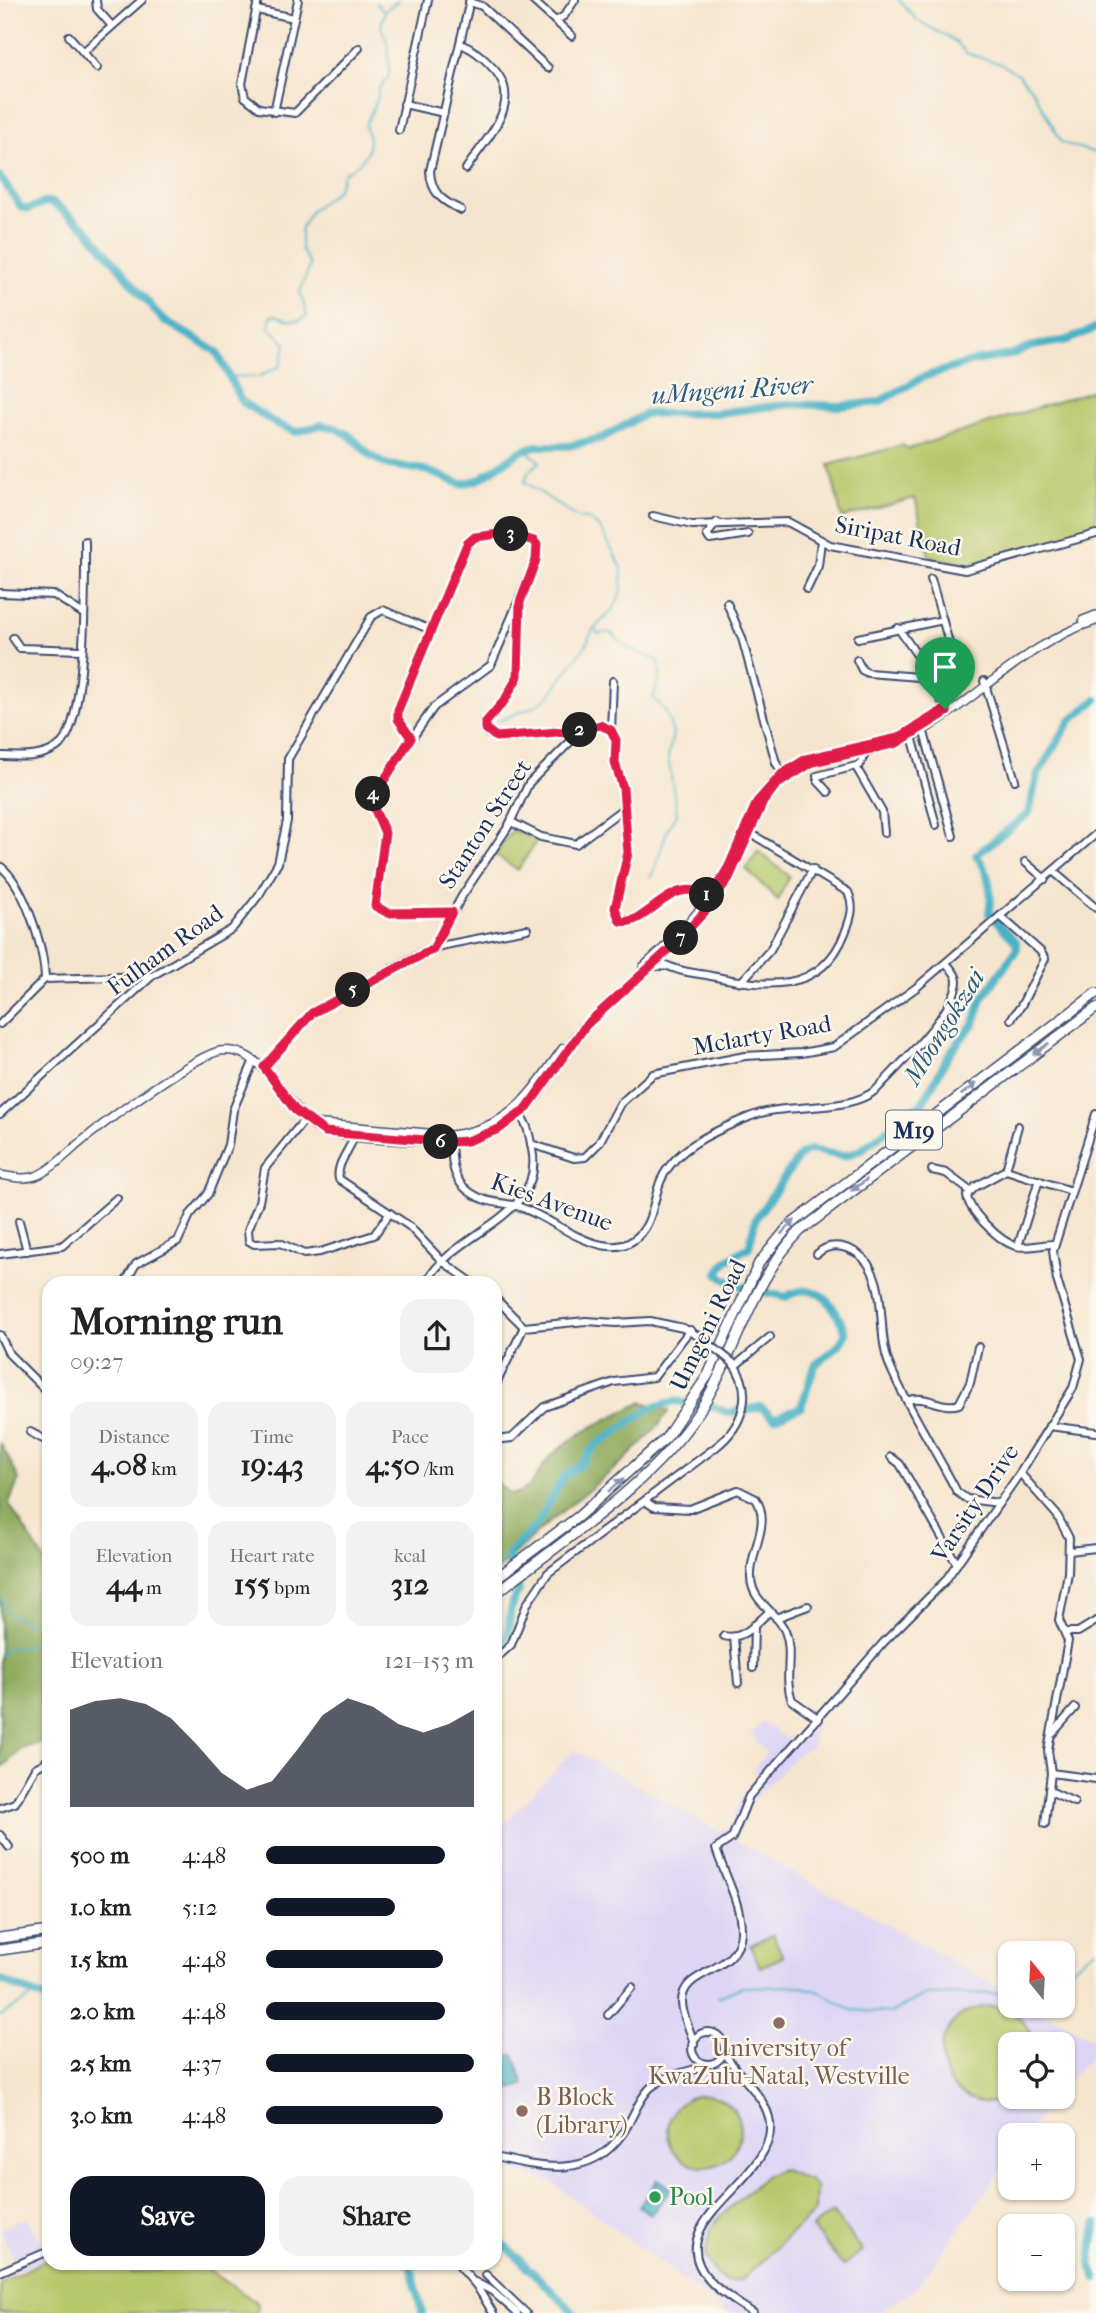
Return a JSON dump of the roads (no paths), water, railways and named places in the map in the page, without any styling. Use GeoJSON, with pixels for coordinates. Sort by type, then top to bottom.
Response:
{"type":"FeatureCollection","features":[{"type":"Feature","properties":{"kind":"highway","name":"Umgeni Road"},"geometry":{"type":"LineString","coordinates":[[502,1574],[579,1516],[647,1459],[687,1412],[700,1390],[746,1286],[772,1245],[808,1209],[1096,993]]}},
{"type":"Feature","properties":{"kind":"highway","name":"Umgeni Road"},"geometry":{"type":"LineString","coordinates":[[502,1588],[642,1477],[671,1448],[712,1390],[758,1289],[781,1252],[816,1217],[1096,1008]]}},
{"type":"Feature","properties":{"kind":"highway"},"geometry":{"type":"LineString","coordinates":[[0,1938],[42,1932]]}},
{"type":"Feature","properties":{"kind":"highway"},"geometry":{"type":"LineString","coordinates":[[0,1950],[42,1944]]}},
{"type":"Feature","properties":{"kind":"main road"},"geometry":{"type":"LineString","coordinates":[[783,775],[813,762],[866,751],[912,736],[1062,632],[1096,618]]}},
{"type":"Feature","properties":{"kind":"main road"},"geometry":{"type":"LineString","coordinates":[[518,1112],[577,1030],[657,958],[713,899],[732,872],[763,802],[783,775],[806,759],[898,738],[946,711]]}},
{"type":"Feature","properties":{"kind":"main road"},"geometry":{"type":"LineString","coordinates":[[0,1174],[24,1178],[42,1172],[115,1116],[209,1055],[225,1051],[254,1060],[264,1067],[295,1110],[325,1132],[451,1138],[487,1131],[518,1112],[540,1091],[586,1025],[657,958]]}},
{"type":"Feature","properties":{"kind":"main road"},"geometry":{"type":"LineString","coordinates":[[651,966],[666,966]]}},
{"type":"Feature","properties":{"kind":"street"},"geometry":{"type":"LineString","coordinates":[[96,0],[97,9],[112,26]]}},
{"type":"Feature","properties":{"kind":"street"},"geometry":{"type":"LineString","coordinates":[[83,52],[142,0]]}},
{"type":"Feature","properties":{"kind":"street"},"geometry":{"type":"LineString","coordinates":[[258,0],[243,92],[251,103],[286,114],[303,108],[359,48]]}},
{"type":"Feature","properties":{"kind":"street"},"geometry":{"type":"LineString","coordinates":[[274,111],[298,0]]}},
{"type":"Feature","properties":{"kind":"street"},"geometry":{"type":"LineString","coordinates":[[398,130],[428,0]]}},
{"type":"Feature","properties":{"kind":"street"},"geometry":{"type":"LineString","coordinates":[[533,0],[572,36]]}},
{"type":"Feature","properties":{"kind":"street"},"geometry":{"type":"LineString","coordinates":[[555,21],[564,16],[575,0]]}},
{"type":"Feature","properties":{"kind":"street"},"geometry":{"type":"LineString","coordinates":[[461,210],[439,198],[431,180],[469,1],[482,6],[548,68]]}},
{"type":"Feature","properties":{"kind":"street"},"geometry":{"type":"LineString","coordinates":[[257,10],[294,18]]}},
{"type":"Feature","properties":{"kind":"street"},"geometry":{"type":"LineString","coordinates":[[69,36],[97,68]]}},
{"type":"Feature","properties":{"kind":"street"},"geometry":{"type":"LineString","coordinates":[[461,44],[477,53],[502,76],[507,93],[504,110],[466,169]]}},
{"type":"Feature","properties":{"kind":"street"},"geometry":{"type":"LineString","coordinates":[[404,104],[444,113]]}},
{"type":"Feature","properties":{"kind":"street","name":"Siripat Road"},"geometry":{"type":"LineString","coordinates":[[653,516],[692,525],[717,522],[788,522],[821,541],[965,569],[1096,534]]}},
{"type":"Feature","properties":{"kind":"street"},"geometry":{"type":"LineString","coordinates":[[717,522],[708,533],[710,540],[748,534]]}},
{"type":"Feature","properties":{"kind":"street"},"geometry":{"type":"LineString","coordinates":[[411,738],[398,719],[398,710],[470,539],[507,533],[527,537],[537,545],[536,560],[491,665],[441,699],[372,795],[371,801],[385,833],[375,906],[388,913],[452,912]]}},
{"type":"Feature","properties":{"kind":"street"},"geometry":{"type":"LineString","coordinates":[[0,756],[30,757],[61,744],[76,708],[85,541]]}},
{"type":"Feature","properties":{"kind":"street"},"geometry":{"type":"LineString","coordinates":[[807,589],[818,566],[821,541]]}},
{"type":"Feature","properties":{"kind":"street"},"geometry":{"type":"LineString","coordinates":[[931,579],[953,657]]}},
{"type":"Feature","properties":{"kind":"street"},"geometry":{"type":"LineString","coordinates":[[0,593],[54,595],[82,613]]}},
{"type":"Feature","properties":{"kind":"street"},"geometry":{"type":"LineString","coordinates":[[520,602],[518,676],[505,700],[486,722],[486,729],[496,737],[582,730],[600,725],[611,730]]}},
{"type":"Feature","properties":{"kind":"street"},"geometry":{"type":"LineString","coordinates":[[727,603],[742,638],[776,763],[783,775]]}},
{"type":"Feature","properties":{"kind":"street","name":"Fulham Road"},"geometry":{"type":"LineString","coordinates":[[0,1114],[152,976],[233,929],[272,877],[278,863],[287,821],[288,759],[371,617],[383,610],[431,630]]}},
{"type":"Feature","properties":{"kind":"street"},"geometry":{"type":"LineString","coordinates":[[858,638],[943,621]]}},
{"type":"Feature","properties":{"kind":"street"},"geometry":{"type":"LineString","coordinates":[[898,628],[932,678],[946,711]]}},
{"type":"Feature","properties":{"kind":"street"},"geometry":{"type":"LineString","coordinates":[[13,638],[20,648],[81,649]]}},
{"type":"Feature","properties":{"kind":"street"},"geometry":{"type":"LineString","coordinates":[[48,639],[51,646],[81,649]]}},
{"type":"Feature","properties":{"kind":"street"},"geometry":{"type":"LineString","coordinates":[[857,660],[862,670],[869,673],[932,678]]}},
{"type":"Feature","properties":{"kind":"street"},"geometry":{"type":"LineString","coordinates":[[613,681],[611,730],[616,740],[615,759],[623,788],[629,859],[615,908],[618,919],[632,921],[670,894],[696,892],[713,899]]}},
{"type":"Feature","properties":{"kind":"street"},"geometry":{"type":"LineString","coordinates":[[986,683],[1015,780]]}},
{"type":"Feature","properties":{"kind":"street"},"geometry":{"type":"LineString","coordinates":[[923,729],[953,836]]}},
{"type":"Feature","properties":{"kind":"street","name":"Stanton Street"},"geometry":{"type":"LineString","coordinates":[[433,949],[452,912],[511,822],[529,783],[582,730]]}},
{"type":"Feature","properties":{"kind":"street"},"geometry":{"type":"LineString","coordinates":[[912,736],[936,825]]}},
{"type":"Feature","properties":{"kind":"street"},"geometry":{"type":"LineString","coordinates":[[828,792],[818,781],[820,774],[856,767],[864,762],[866,751]]}},
{"type":"Feature","properties":{"kind":"street"},"geometry":{"type":"LineString","coordinates":[[856,767],[882,812],[884,833]]}},
{"type":"Feature","properties":{"kind":"street"},"geometry":{"type":"LineString","coordinates":[[511,822],[541,837],[576,844],[624,808]]}},
{"type":"Feature","properties":{"kind":"street"},"geometry":{"type":"LineString","coordinates":[[657,958],[666,966],[741,982],[790,982],[820,970],[836,954],[852,914],[851,899],[845,889],[748,831]]}},
{"type":"Feature","properties":{"kind":"street","name":"Mclarty Road"},"geometry":{"type":"LineString","coordinates":[[531,1144],[574,1158],[585,1157],[599,1143],[620,1104],[653,1074],[746,1056],[801,1053],[834,1047],[946,963],[1096,834]]}},
{"type":"Feature","properties":{"kind":"street"},"geometry":{"type":"LineString","coordinates":[[1025,862],[1045,879]]}},
{"type":"Feature","properties":{"kind":"street"},"geometry":{"type":"LineString","coordinates":[[0,866],[8,872],[23,897],[45,979]]}},
{"type":"Feature","properties":{"kind":"street"},"geometry":{"type":"LineString","coordinates":[[741,982],[769,950],[813,869]]}},
{"type":"Feature","properties":{"kind":"street"},"geometry":{"type":"LineString","coordinates":[[1054,872],[1096,908]]}},
{"type":"Feature","properties":{"kind":"street"},"geometry":{"type":"LineString","coordinates":[[997,919],[1040,951],[1045,959],[1021,1006],[1011,1019]]}},
{"type":"Feature","properties":{"kind":"street"},"geometry":{"type":"LineString","coordinates":[[264,1067],[312,1013],[433,949],[527,929]]}},
{"type":"Feature","properties":{"kind":"street","name":"Kies Avenue"},"geometry":{"type":"LineString","coordinates":[[451,1138],[453,1167],[466,1189],[490,1202],[513,1206],[547,1218],[593,1242],[618,1246],[632,1241],[650,1220],[661,1180],[686,1149],[766,1111],[815,1106],[870,1095],[945,1012],[957,983],[955,974],[946,963]]}},
{"type":"Feature","properties":{"kind":"street"},"geometry":{"type":"LineString","coordinates":[[0,1024],[45,979],[152,976]]}},
{"type":"Feature","properties":{"kind":"street"},"geometry":{"type":"LineString","coordinates":[[122,978],[133,992]]}},
{"type":"Feature","properties":{"kind":"street"},"geometry":{"type":"LineString","coordinates":[[128,1276],[140,1263],[178,1241],[190,1215],[208,1194],[228,1145],[233,1110],[254,1060]]}},
{"type":"Feature","properties":{"kind":"street"},"geometry":{"type":"LineString","coordinates":[[431,1276],[442,1261],[527,1193],[534,1178],[531,1144],[528,1125],[518,1112]]}},
{"type":"Feature","properties":{"kind":"street","name":"Varsity Drive"},"geometry":{"type":"LineString","coordinates":[[688,2023],[682,2005],[687,1986],[730,1959],[741,1935],[738,1916],[716,1849],[732,1838],[749,1796],[889,1636],[934,1595],[1020,1474],[1073,1388],[1081,1359],[1055,1270],[1054,1244],[1096,1114]]}},
{"type":"Feature","properties":{"kind":"street"},"geometry":{"type":"LineString","coordinates":[[308,1121],[265,1168],[259,1202],[248,1230],[249,1241],[254,1244],[280,1242],[304,1254],[320,1252],[374,1235],[390,1213]]}},
{"type":"Feature","properties":{"kind":"street"},"geometry":{"type":"LineString","coordinates":[[1018,1126],[1006,1170],[970,1191],[968,1200],[974,1213],[1007,1241],[1018,1246],[1054,1244]]}},
{"type":"Feature","properties":{"kind":"street"},"geometry":{"type":"LineString","coordinates":[[355,1133],[338,1168],[339,1179],[415,1232],[442,1261],[463,1276]]}},
{"type":"Feature","properties":{"kind":"street"},"geometry":{"type":"LineString","coordinates":[[932,1170],[946,1173],[970,1191]]}},
{"type":"Feature","properties":{"kind":"street"},"geometry":{"type":"LineString","coordinates":[[1006,1170],[1071,1191]]}},
{"type":"Feature","properties":{"kind":"street"},"geometry":{"type":"LineString","coordinates":[[1018,1246],[1039,1180]]}},
{"type":"Feature","properties":{"kind":"street"},"geometry":{"type":"LineString","coordinates":[[0,1254],[68,1243],[117,1198]]}},
{"type":"Feature","properties":{"kind":"street"},"geometry":{"type":"LineString","coordinates":[[19,1220],[27,1251]]}},
{"type":"Feature","properties":{"kind":"street"},"geometry":{"type":"LineString","coordinates":[[817,1254],[831,1246],[849,1249],[869,1266],[876,1286],[887,1358],[959,1495],[999,1503]]}},
{"type":"Feature","properties":{"kind":"street"},"geometry":{"type":"LineString","coordinates":[[502,1305],[524,1327]]}},
{"type":"Feature","properties":{"kind":"street"},"geometry":{"type":"LineString","coordinates":[[502,1653],[511,1645],[527,1604],[544,1577],[729,1437],[743,1409],[743,1385],[734,1364],[690,1330],[650,1321],[586,1321],[524,1327]]}},
{"type":"Feature","properties":{"kind":"street"},"geometry":{"type":"LineString","coordinates":[[502,1372],[524,1327]]}},
{"type":"Feature","properties":{"kind":"street"},"geometry":{"type":"LineString","coordinates":[[502,1439],[514,1436],[541,1408],[614,1382],[654,1377],[690,1330]]}},
{"type":"Feature","properties":{"kind":"street"},"geometry":{"type":"LineString","coordinates":[[0,1335],[9,1354],[42,1387]]}},
{"type":"Feature","properties":{"kind":"street"},"geometry":{"type":"LineString","coordinates":[[734,1364],[770,1338]]}},
{"type":"Feature","properties":{"kind":"street"},"geometry":{"type":"LineString","coordinates":[[909,1400],[916,1398],[950,1406],[959,1404],[970,1384],[978,1347]]}},
{"type":"Feature","properties":{"kind":"street"},"geometry":{"type":"LineString","coordinates":[[1049,1426],[1096,1432]]}},
{"type":"Feature","properties":{"kind":"street"},"geometry":{"type":"LineString","coordinates":[[30,1432],[42,1438]]}},
{"type":"Feature","properties":{"kind":"street"},"geometry":{"type":"LineString","coordinates":[[891,1457],[900,1464],[957,1564]]}},
{"type":"Feature","properties":{"kind":"street"},"geometry":{"type":"LineString","coordinates":[[1020,1474],[1067,1530],[1069,1551],[1066,1588],[1059,1620],[1066,1632],[1068,1644],[1048,1757],[1051,1773],[1045,1824]]}},
{"type":"Feature","properties":{"kind":"street"},"geometry":{"type":"LineString","coordinates":[[645,1501],[652,1506],[681,1509],[703,1506],[735,1490],[754,1497],[761,1510],[762,1522],[752,1564],[751,1581],[757,1598],[776,1618],[786,1636],[792,1700],[819,1719]]}},
{"type":"Feature","properties":{"kind":"street"},"geometry":{"type":"LineString","coordinates":[[1069,1551],[1096,1548]]}},
{"type":"Feature","properties":{"kind":"street"},"geometry":{"type":"LineString","coordinates":[[776,1618],[808,1606]]}},
{"type":"Feature","properties":{"kind":"street"},"geometry":{"type":"LineString","coordinates":[[724,1636],[733,1637],[754,1625],[769,1612]]}},
{"type":"Feature","properties":{"kind":"street"},"geometry":{"type":"LineString","coordinates":[[1066,1632],[1078,1632],[1096,1621]]}},
{"type":"Feature","properties":{"kind":"street"},"geometry":{"type":"LineString","coordinates":[[753,1668],[754,1625]]}},
{"type":"Feature","properties":{"kind":"street"},"geometry":{"type":"LineString","coordinates":[[733,1637],[738,1683]]}},
{"type":"Feature","properties":{"kind":"street"},"geometry":{"type":"LineString","coordinates":[[1051,1736],[1075,1708]]}},
{"type":"Feature","properties":{"kind":"street"},"geometry":{"type":"LineString","coordinates":[[0,1808],[15,1803],[35,1768],[42,1764]]}},
{"type":"Feature","properties":{"kind":"street"},"geometry":{"type":"LineString","coordinates":[[1051,1773],[1094,1781]]}},
{"type":"Feature","properties":{"kind":"street"},"geometry":{"type":"LineString","coordinates":[[1050,1791],[1074,1802]]}},
{"type":"Feature","properties":{"kind":"street"},"geometry":{"type":"LineString","coordinates":[[0,1835],[9,1847]]}},
{"type":"Feature","properties":{"kind":"street"},"geometry":{"type":"LineString","coordinates":[[608,2015],[632,1987]]}},
{"type":"Feature","properties":{"kind":"street"},"geometry":{"type":"LineString","coordinates":[[688,2023],[705,2033],[719,2035],[724,2052],[734,2069],[765,2106],[770,2120],[769,2137],[762,2154],[703,2223],[697,2239],[697,2255],[711,2282],[752,2313]]}},
{"type":"Feature","properties":{"kind":"street"},"geometry":{"type":"LineString","coordinates":[[688,2023],[698,2062],[734,2069]]}},
{"type":"Feature","properties":{"kind":"street"},"geometry":{"type":"LineString","coordinates":[[682,2072],[689,2064],[696,2038],[705,2033]]}},
{"type":"Feature","properties":{"kind":"street"},"geometry":{"type":"LineString","coordinates":[[502,2158],[549,2168],[574,2167],[594,2160],[619,2138],[651,2088],[682,2072],[711,2064],[721,2059],[724,2052]]}},
{"type":"Feature","properties":{"kind":"street"},"geometry":{"type":"LineString","coordinates":[[0,2272],[42,2254]]}},
{"type":"Feature","properties":{"kind":"street"},"geometry":{"type":"LineString","coordinates":[[463,2270],[493,2313]]}},
{"type":"Feature","properties":{"kind":"street"},"geometry":{"type":"LineString","coordinates":[[486,2275],[526,2313]]}},
{"type":"Feature","properties":{"kind":"street"},"geometry":{"type":"LineString","coordinates":[[473,2281],[492,2291],[517,2313]]}},
{"type":"Feature","properties":{"kind":"water"},"geometry":{"type":"Polygon","coordinates":[[[514,2054],[524,2085],[510,2089],[502,2058],[514,2054]]]}},
{"type":"Feature","properties":{"kind":"water","name":"Pool"},"geometry":{"type":"Polygon","coordinates":[[[658,2179],[671,2188],[651,2215],[639,2207],[658,2179]]]}},
{"type":"Feature","properties":{"kind":"waterway"},"geometry":{"type":"LineString","coordinates":[[228,376],[258,377],[280,366],[286,344],[269,327],[271,316],[296,321],[307,315],[300,292],[310,265],[301,249],[301,228],[311,211],[337,190],[344,173],[358,164],[366,154],[369,141],[365,126],[378,97],[378,90],[389,76],[388,45],[381,27],[385,10],[399,0]]}},
{"type":"Feature","properties":{"kind":"waterway"},"geometry":{"type":"LineString","coordinates":[[899,0],[917,20],[956,42],[966,53],[999,63],[1018,74],[1033,91],[1062,143],[1096,153]]}},
{"type":"Feature","properties":{"kind":"waterway"},"geometry":{"type":"LineString","coordinates":[[376,3],[383,10]]}},
{"type":"Feature","properties":{"kind":"waterway","name":"uMngeni River"},"geometry":{"type":"LineString","coordinates":[[0,177],[21,207],[28,209],[46,202],[53,203],[86,228],[162,319],[217,352],[241,401],[273,422],[296,432],[321,425],[335,428],[349,435],[372,457],[388,465],[425,470],[461,484],[478,480],[521,451],[535,446],[568,446],[602,438],[645,414],[718,413],[790,404],[841,406],[879,402],[923,377],[974,361],[1068,340],[1096,328]]}},
{"type":"Feature","properties":{"kind":"waterway"},"geometry":{"type":"LineString","coordinates":[[498,721],[535,706],[549,696],[586,645],[592,631],[615,607],[622,589],[622,568],[600,528],[588,519],[578,518],[525,482],[528,472],[540,462],[526,450]]}},
{"type":"Feature","properties":{"kind":"waterway"},"geometry":{"type":"LineString","coordinates":[[594,628],[598,634],[610,632],[628,648],[659,661],[660,676],[653,698],[665,710],[673,733],[668,757],[677,814],[668,828],[650,878]]}},
{"type":"Feature","properties":{"kind":"waterway","name":"Mbongokzai"},"geometry":{"type":"LineString","coordinates":[[502,1647],[508,1632],[511,1607],[519,1591],[508,1554],[537,1525],[563,1477],[582,1463],[595,1446],[651,1408],[675,1401],[715,1407],[727,1413],[761,1407],[774,1418],[801,1407],[815,1365],[838,1346],[846,1334],[837,1314],[825,1298],[817,1293],[798,1292],[786,1297],[740,1286],[718,1273],[726,1261],[749,1247],[756,1218],[801,1154],[810,1150],[844,1156],[861,1150],[923,1102],[951,1051],[974,1023],[982,999],[1017,949],[1016,942],[989,914],[989,883],[976,855],[1029,813],[1037,776],[1070,721],[1096,700]]}},
{"type":"Feature","properties":{"kind":"waterway"},"geometry":{"type":"LineString","coordinates":[[502,1561],[508,1554]]}},
{"type":"Feature","properties":{"kind":"waterway"},"geometry":{"type":"LineString","coordinates":[[0,1596],[7,1613],[42,1629]]}},
{"type":"Feature","properties":{"kind":"waterway"},"geometry":{"type":"LineString","coordinates":[[0,1654],[7,1648],[29,1646],[42,1634]]}},
{"type":"Feature","properties":{"kind":"waterway"},"geometry":{"type":"LineString","coordinates":[[1075,1966],[1096,1949]]}},
{"type":"Feature","properties":{"kind":"waterway","name":"Mbongokzai"},"geometry":{"type":"LineString","coordinates":[[0,1980],[42,1997]]}},
{"type":"Feature","properties":{"kind":"waterway"},"geometry":{"type":"LineString","coordinates":[[717,1997],[742,1987],[798,1986],[821,1992],[851,2010],[890,2013],[926,1995],[998,1993]]}},
{"type":"Feature","properties":{"kind":"waterway"},"geometry":{"type":"LineString","coordinates":[[0,2016],[35,1995]]}},
{"type":"Feature","properties":{"kind":"waterway"},"geometry":{"type":"LineString","coordinates":[[1096,2223],[1090,2264],[1096,2278]]}},
{"type":"Feature","properties":{"kind":"waterway"},"geometry":{"type":"LineString","coordinates":[[502,2244],[574,2313]]}},
{"type":"Feature","properties":{"kind":"waterway"},"geometry":{"type":"LineString","coordinates":[[412,2270],[422,2313]]}},
{"type":"Feature","properties":{"kind":"place","name":"University of KwaZulu-Natal, Westville"},"geometry":{"type":"Point","coordinates":[779,2023]}},
{"type":"Feature","properties":{"kind":"place","name":"B Block (Library)"},"geometry":{"type":"Point","coordinates":[522,2111]}},
{"type":"Feature","properties":{"kind":"place","name":"Pool"},"geometry":{"type":"Point","coordinates":[655,2197]}}]}
